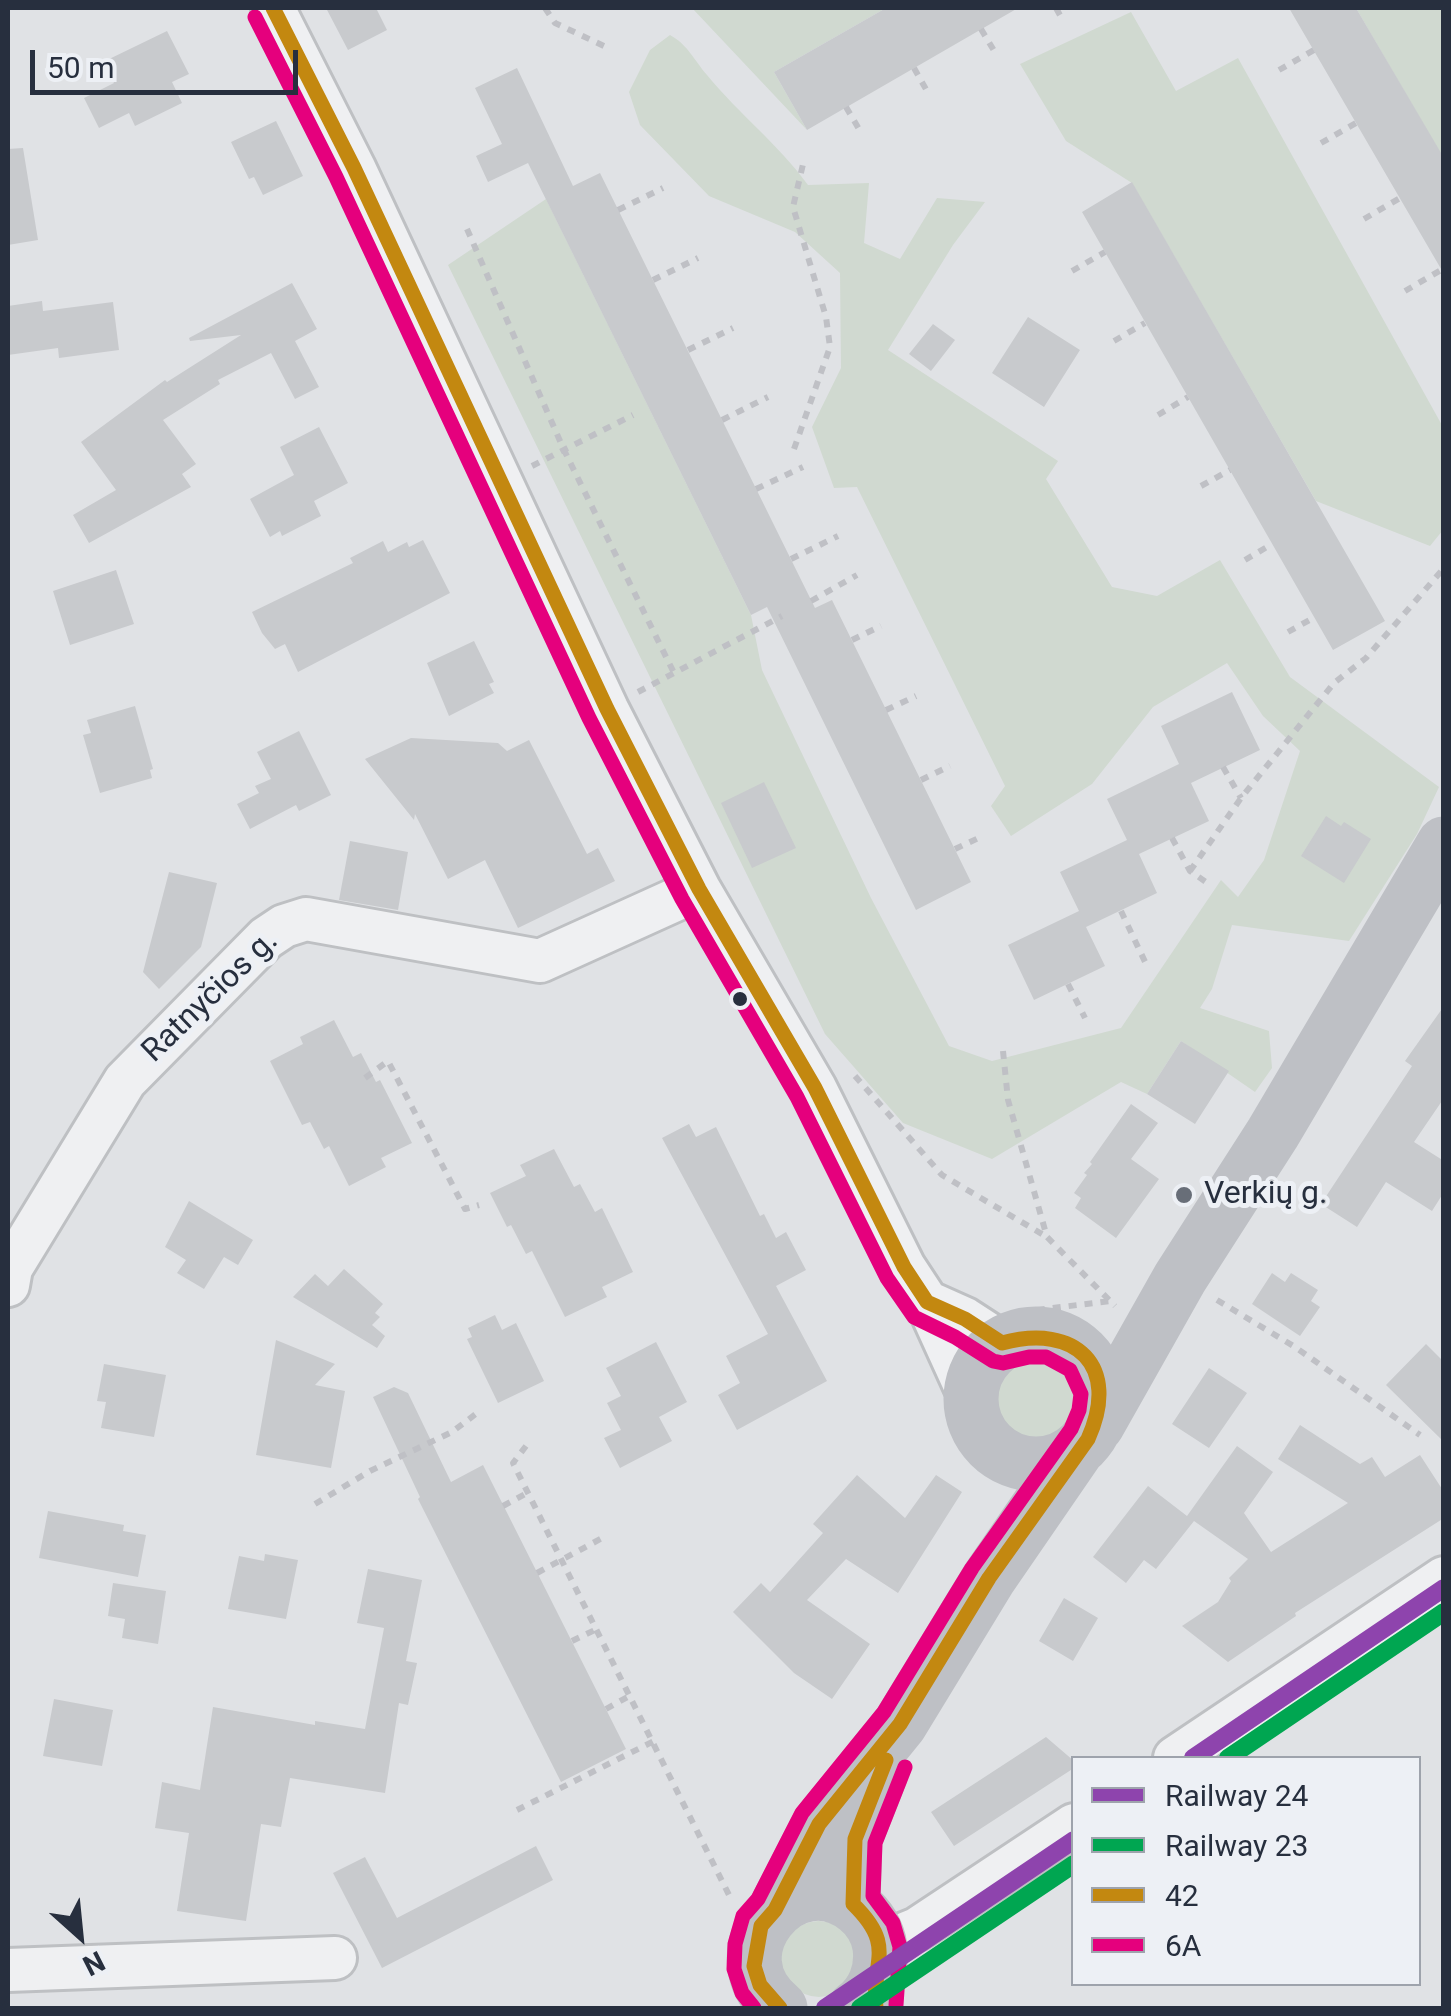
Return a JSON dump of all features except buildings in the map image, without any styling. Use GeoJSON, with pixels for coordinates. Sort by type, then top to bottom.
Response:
{"type":"FeatureCollection","features":[{"type":"Feature","properties":{"kind":"street"},"geometry":{"type":"LineString","coordinates":[[273,8],[354,168],[606,708],[698,889],[815,1088],[904,1267],[964,1321],[1018,1336],[1053,1336],[1070,1343],[1095,1370],[1101,1388],[1087,1438],[1063,1459],[1032,1465],[1001,1455],[978,1431],[964,1321]]}},
{"type":"Feature","properties":{"kind":"street"},"geometry":{"type":"LineString","coordinates":[[766,1958],[819,1824],[900,1724],[989,1578],[1087,1438],[1444,844]]}},
{"type":"Feature","properties":{"kind":"street","name":"Ratnyčios g."},"geometry":{"type":"LineString","coordinates":[[8,1285],[11,1268],[125,1081],[266,938],[284,926],[306,919],[540,961],[698,889]]}},
{"type":"Feature","properties":{"kind":"street"},"geometry":{"type":"LineString","coordinates":[[1070,1343],[1118,1310],[1180,1278]]}},
{"type":"Feature","properties":{"kind":"street"},"geometry":{"type":"LineString","coordinates":[[964,1321],[979,1367],[971,1399]]}},
{"type":"Feature","properties":{"kind":"street"},"geometry":{"type":"LineString","coordinates":[[989,1578],[1008,1506],[1001,1455]]}},
{"type":"Feature","properties":{"kind":"street"},"geometry":{"type":"LineString","coordinates":[[1178,1756],[1444,1578]]}},
{"type":"Feature","properties":{"kind":"street"},"geometry":{"type":"LineString","coordinates":[[867,1971],[855,1839],[900,1724]]}},
{"type":"Feature","properties":{"kind":"street"},"geometry":{"type":"LineString","coordinates":[[867,1971],[917,1929],[1071,1828]]}},
{"type":"Feature","properties":{"kind":"street"},"geometry":{"type":"LineString","coordinates":[[719,2008],[766,1958],[793,1899],[813,1894],[834,1896],[867,1971]]}},
{"type":"Feature","properties":{"kind":"street"},"geometry":{"type":"LineString","coordinates":[[8,1970],[335,1958]]}},
{"type":"Feature","properties":{"kind":"path"},"geometry":{"type":"LineString","coordinates":[[545,8],[555,23],[604,46]]}},
{"type":"Feature","properties":{"kind":"path"},"geometry":{"type":"LineString","coordinates":[[1056,8],[1062,17]]}},
{"type":"Feature","properties":{"kind":"path"},"geometry":{"type":"LineString","coordinates":[[981,29],[996,54]]}},
{"type":"Feature","properties":{"kind":"path"},"geometry":{"type":"LineString","coordinates":[[1279,70],[1314,50]]}},
{"type":"Feature","properties":{"kind":"path"},"geometry":{"type":"LineString","coordinates":[[914,68],[928,91]]}},
{"type":"Feature","properties":{"kind":"path"},"geometry":{"type":"LineString","coordinates":[[846,107],[860,129]]}},
{"type":"Feature","properties":{"kind":"path"},"geometry":{"type":"LineString","coordinates":[[1321,144],[1356,123]]}},
{"type":"Feature","properties":{"kind":"path"},"geometry":{"type":"LineString","coordinates":[[794,449],[830,347],[826,317],[793,207],[804,160]]}},
{"type":"Feature","properties":{"kind":"path"},"geometry":{"type":"LineString","coordinates":[[618,210],[663,188]]}},
{"type":"Feature","properties":{"kind":"path"},"geometry":{"type":"LineString","coordinates":[[1364,220],[1400,198]]}},
{"type":"Feature","properties":{"kind":"path"},"geometry":{"type":"LineString","coordinates":[[468,229],[564,450],[674,673]]}},
{"type":"Feature","properties":{"kind":"path"},"geometry":{"type":"LineString","coordinates":[[1072,271],[1104,252]]}},
{"type":"Feature","properties":{"kind":"path"},"geometry":{"type":"LineString","coordinates":[[653,280],[698,258]]}},
{"type":"Feature","properties":{"kind":"path"},"geometry":{"type":"LineString","coordinates":[[1404,291],[1441,270]]}},
{"type":"Feature","properties":{"kind":"path"},"geometry":{"type":"LineString","coordinates":[[1114,342],[1146,323]]}},
{"type":"Feature","properties":{"kind":"path"},"geometry":{"type":"LineString","coordinates":[[688,350],[733,328]]}},
{"type":"Feature","properties":{"kind":"path"},"geometry":{"type":"LineString","coordinates":[[722,420],[768,397]]}},
{"type":"Feature","properties":{"kind":"path"},"geometry":{"type":"LineString","coordinates":[[1158,415],[1188,397]]}},
{"type":"Feature","properties":{"kind":"path"},"geometry":{"type":"LineString","coordinates":[[500,483],[634,414]]}},
{"type":"Feature","properties":{"kind":"path"},"geometry":{"type":"LineString","coordinates":[[756,489],[802,466]]}},
{"type":"Feature","properties":{"kind":"path"},"geometry":{"type":"LineString","coordinates":[[1201,486],[1230,470]]}},
{"type":"Feature","properties":{"kind":"path"},"geometry":{"type":"LineString","coordinates":[[790,559],[838,536]]}},
{"type":"Feature","properties":{"kind":"path"},"geometry":{"type":"LineString","coordinates":[[1245,560],[1272,544]]}},
{"type":"Feature","properties":{"kind":"path"},"geometry":{"type":"LineString","coordinates":[[1190,870],[1241,798],[1334,683],[1366,658],[1444,568]]}},
{"type":"Feature","properties":{"kind":"path"},"geometry":{"type":"LineString","coordinates":[[811,601],[857,575]]}},
{"type":"Feature","properties":{"kind":"path"},"geometry":{"type":"LineString","coordinates":[[606,708],[782,616]]}},
{"type":"Feature","properties":{"kind":"path"},"geometry":{"type":"LineString","coordinates":[[1288,632],[1314,617]]}},
{"type":"Feature","properties":{"kind":"path"},"geometry":{"type":"LineString","coordinates":[[852,640],[881,626]]}},
{"type":"Feature","properties":{"kind":"path"},"geometry":{"type":"LineString","coordinates":[[886,710],[916,696]]}},
{"type":"Feature","properties":{"kind":"path"},"geometry":{"type":"LineString","coordinates":[[921,780],[950,766]]}},
{"type":"Feature","properties":{"kind":"path"},"geometry":{"type":"LineString","coordinates":[[1222,768],[1241,798]]}},
{"type":"Feature","properties":{"kind":"path"},"geometry":{"type":"LineString","coordinates":[[955,850],[983,836]]}},
{"type":"Feature","properties":{"kind":"path"},"geometry":{"type":"LineString","coordinates":[[1172,838],[1190,870],[1206,882]]}},
{"type":"Feature","properties":{"kind":"path"},"geometry":{"type":"LineString","coordinates":[[1121,910],[1147,966]]}},
{"type":"Feature","properties":{"kind":"path"},"geometry":{"type":"LineString","coordinates":[[1068,984],[1085,1018]]}},
{"type":"Feature","properties":{"kind":"path"},"geometry":{"type":"LineString","coordinates":[[1003,1051],[1008,1100],[1047,1237]]}},
{"type":"Feature","properties":{"kind":"path"},"geometry":{"type":"LineString","coordinates":[[365,1078],[388,1061],[465,1209],[479,1205]]}},
{"type":"Feature","properties":{"kind":"path"},"geometry":{"type":"LineString","coordinates":[[815,1088],[850,1070],[942,1176],[1047,1237],[1118,1310]]}},
{"type":"Feature","properties":{"kind":"path"},"geometry":{"type":"LineString","coordinates":[[1180,1278],[1295,1346],[1420,1435]]}},
{"type":"Feature","properties":{"kind":"path"},"geometry":{"type":"LineString","coordinates":[[964,1321],[972,1312],[984,1316],[1118,1310]]}},
{"type":"Feature","properties":{"kind":"path"},"geometry":{"type":"LineString","coordinates":[[314,1504],[370,1470],[452,1432],[481,1410]]}},
{"type":"Feature","properties":{"kind":"path"},"geometry":{"type":"LineString","coordinates":[[526,1446],[513,1463],[527,1493],[766,1958]]}},
{"type":"Feature","properties":{"kind":"path"},"geometry":{"type":"LineString","coordinates":[[503,1506],[527,1493]]}},
{"type":"Feature","properties":{"kind":"path"},"geometry":{"type":"LineString","coordinates":[[537,1572],[606,1536]]}},
{"type":"Feature","properties":{"kind":"path"},"geometry":{"type":"LineString","coordinates":[[572,1642],[597,1628]]}},
{"type":"Feature","properties":{"kind":"path"},"geometry":{"type":"LineString","coordinates":[[606,1708],[631,1695]]}},
{"type":"Feature","properties":{"kind":"path"},"geometry":{"type":"LineString","coordinates":[[518,1810],[654,1740]]}},
{"type":"Feature","properties":{"kind":"shaded area"},"geometry":{"type":"Polygon","coordinates":[[[692,8],[886,8],[774,72],[807,130],[692,8]]]}},
{"type":"Feature","properties":{"kind":"shaded area"},"geometry":{"type":"Polygon","coordinates":[[[1356,8],[1443,8],[1443,158],[1356,8]]]}},
{"type":"Feature","properties":{"kind":"shaded area"},"geometry":{"type":"Polygon","coordinates":[[[1131,12],[1176,91],[1238,58],[1443,427],[1443,530],[1430,546],[1316,501],[1132,183],[1066,141],[1020,64],[1131,12]]]}},
{"type":"Feature","properties":{"kind":"shaded area"},"geometry":{"type":"Polygon","coordinates":[[[670,35],[808,185],[869,183],[864,243],[900,259],[937,198],[985,202],[953,245],[888,350],[1058,461],[1046,479],[1112,587],[1157,596],[1220,560],[1290,677],[1439,787],[1417,834],[1349,941],[1232,925],[1212,989],[1200,1008],[1269,1031],[1272,1068],[1255,1092],[1181,1041],[1147,1094],[1121,1082],[992,1159],[903,1123],[825,1034],[448,265],[546,199],[751,615],[762,670],[871,898],[949,1046],[992,1061],[1121,1028],[1221,880],[1238,897],[1264,860],[1300,751],[1263,716],[1227,663],[1153,707],[1092,784],[1011,836],[991,806],[1005,786],[857,487],[834,488],[812,427],[841,368],[840,273],[795,232],[709,196],[640,125],[629,92],[650,50],[670,35]]]}},
{"type":"Feature","properties":{"kind":"shaded area"},"geometry":{"type":"Polygon","coordinates":[[[1027,1360],[1043,1360],[1068,1377],[1074,1399],[1068,1421],[1057,1432],[1043,1438],[1027,1438],[1002,1421],[996,1407],[996,1391],[1013,1366],[1027,1360]]]}},
{"type":"Feature","properties":{"kind":"shaded area"},"geometry":{"type":"Polygon","coordinates":[[[819,1921],[846,1932],[857,1959],[846,1986],[819,1997],[792,1986],[781,1959],[792,1932],[819,1921]]]}},
{"type":"Feature","properties":{"kind":"rail line","name":"24"},"geometry":{"type":"LineString","coordinates":[[1196,1756],[1444,1588]]}},
{"type":"Feature","properties":{"kind":"rail line","name":"23"},"geometry":{"type":"LineString","coordinates":[[1231,1756],[1444,1612]]}},
{"type":"Feature","properties":{"kind":"rail line","name":"24"},"geometry":{"type":"LineString","coordinates":[[825,2008],[1071,1842]]}},
{"type":"Feature","properties":{"kind":"rail line","name":"23"},"geometry":{"type":"LineString","coordinates":[[860,2008],[1071,1866]]}},
{"type":"Feature","properties":{"kind":"transit line","name":"42"},"geometry":{"type":"LineString","coordinates":[[273,8],[354,168],[607,709],[699,889],[815,1088],[904,1267],[927,1302],[965,1319],[1002,1343],[1051,1339],[1070,1345],[1085,1356],[1095,1371],[1099,1390],[1097,1413],[1088,1439],[989,1578],[900,1724],[819,1824],[775,1910],[761,1926],[754,1966],[760,1985],[780,2008]]}},
{"type":"Feature","properties":{"kind":"transit line","name":"6A"},"geometry":{"type":"LineString","coordinates":[[255,17],[336,177],[589,718],[682,899],[797,1097],[887,1278],[914,1317],[993,1361],[1046,1357],[1070,1370],[1081,1394],[1071,1429],[972,1568],[884,1712],[802,1813],[758,1899],[743,1916],[735,1944],[734,1969],[742,1993],[754,2008]]}},
{"type":"Feature","properties":{"kind":"transit line","name":"42"},"geometry":{"type":"LineString","coordinates":[[876,2008],[878,1943],[853,1904],[855,1839],[886,1760]]}},
{"type":"Feature","properties":{"kind":"transit line","name":"6A"},"geometry":{"type":"LineString","coordinates":[[896,2005],[900,1947],[893,1923],[873,1896],[875,1843],[905,1767]]}},
{"type":"Feature","properties":{"kind":"place","name":"Verkių g."},"geometry":{"type":"Point","coordinates":[1184,1195]}}]}
